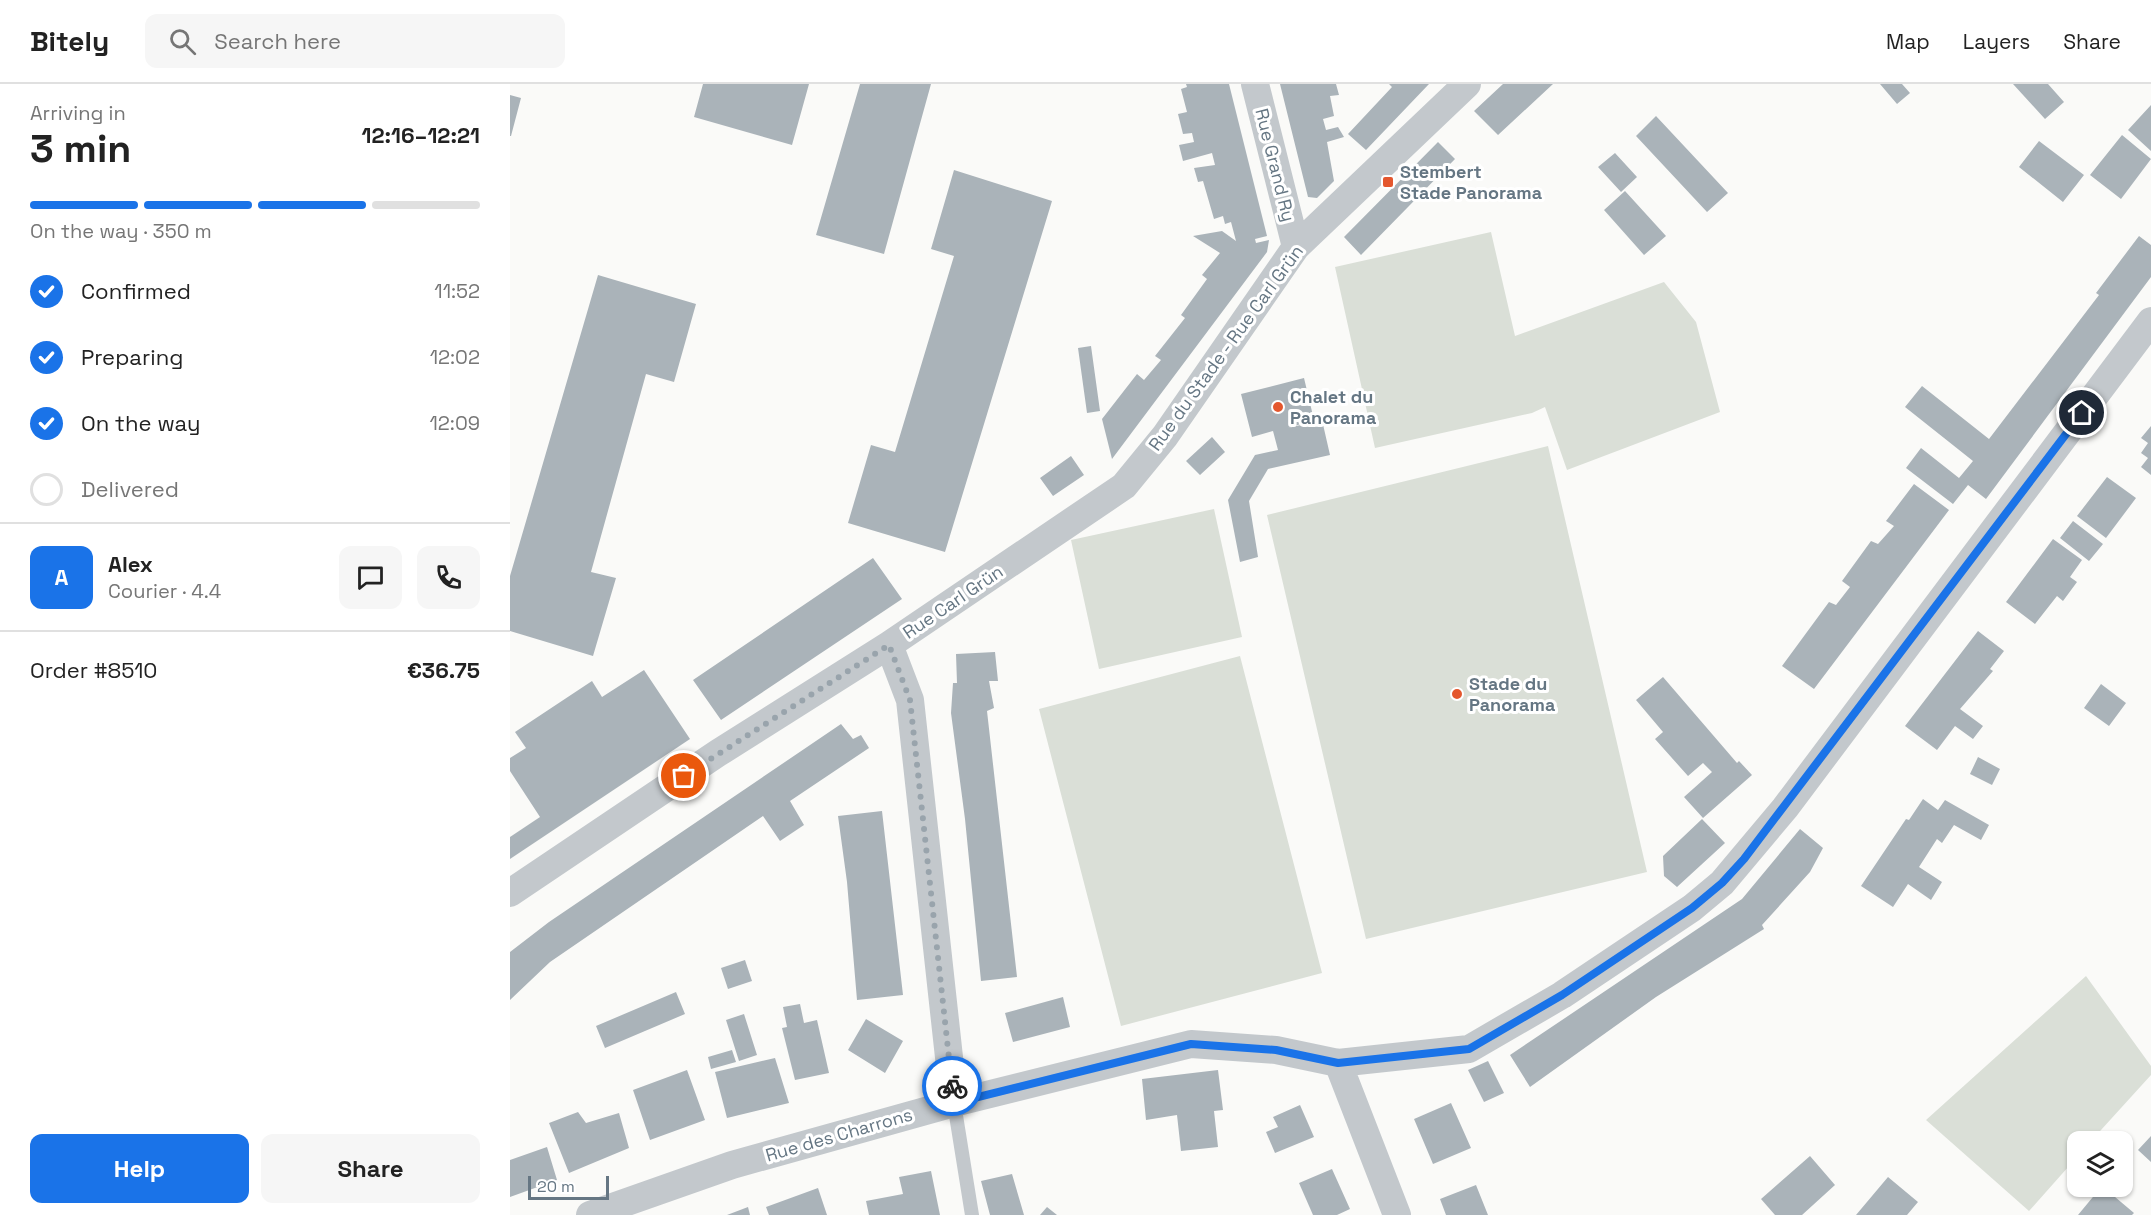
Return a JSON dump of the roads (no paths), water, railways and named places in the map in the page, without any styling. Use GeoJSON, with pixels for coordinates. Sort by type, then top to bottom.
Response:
{"type":"FeatureCollection","features":[{"type":"Feature","properties":{"kind":"street","name":"Rue Grand Ry"},"geometry":{"type":"LineString","coordinates":[[1255,84],[1296,247]]}},
{"type":"Feature","properties":{"kind":"street","name":"Rue du Stade - Rue Carl Grün"},"geometry":{"type":"LineString","coordinates":[[1124,486],[1165,436],[1296,247],[1467,84]]}},
{"type":"Feature","properties":{"kind":"street","name":"Rue des Charrons"},"geometry":{"type":"LineString","coordinates":[[590,1215],[732,1165],[954,1103],[1191,1044],[1276,1050],[1338,1063],[1469,1049],[1562,995],[1692,908],[1722,883],[1790,802],[2151,321]]}},
{"type":"Feature","properties":{"kind":"street","name":"Rue Carl Grün"},"geometry":{"type":"LineString","coordinates":[[510,893],[718,753],[889,645],[1124,486]]}},
{"type":"Feature","properties":{"kind":"street"},"geometry":{"type":"LineString","coordinates":[[889,645],[910,700],[954,1103]]}},
{"type":"Feature","properties":{"kind":"street"},"geometry":{"type":"LineString","coordinates":[[1338,1063],[1396,1215]]}},
{"type":"Feature","properties":{"kind":"lane"},"geometry":{"type":"LineString","coordinates":[[954,1103],[972,1215]]}},
{"type":"Feature","properties":{"kind":"place","name":"Stembert Stade Panorama"},"geometry":{"type":"Point","coordinates":[1388,182]}},
{"type":"Feature","properties":{"kind":"place","name":"Chalet du Panorama"},"geometry":{"type":"Point","coordinates":[1278,407]}},
{"type":"Feature","properties":{"kind":"place","name":"Stade du Panorama"},"geometry":{"type":"Point","coordinates":[1457,694]}}]}
